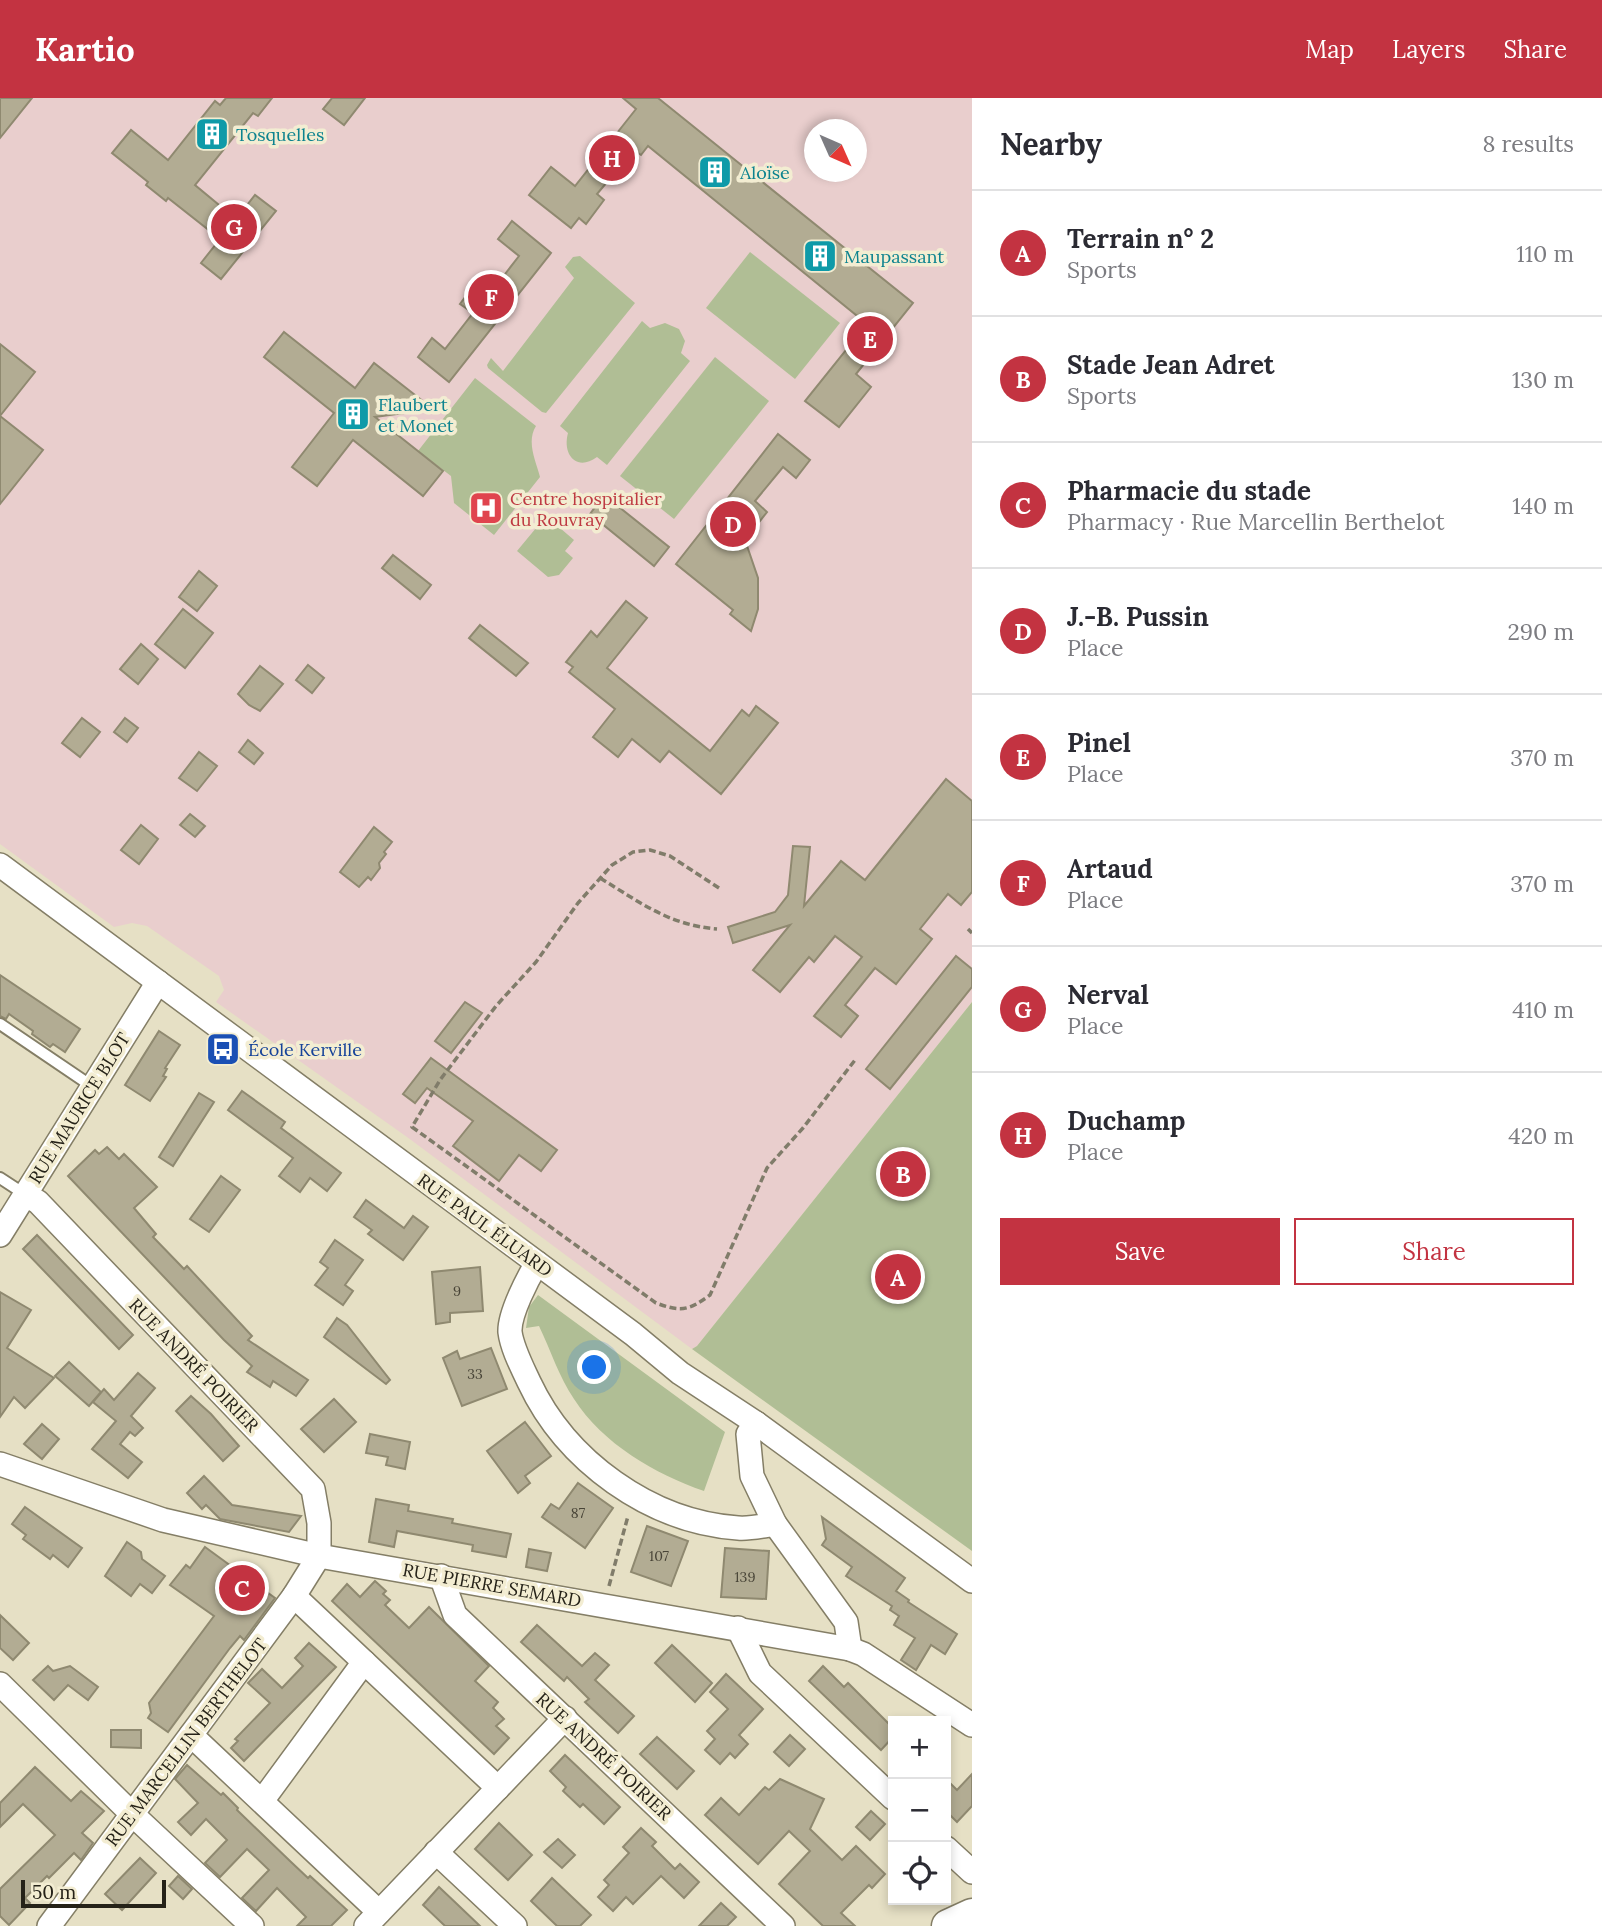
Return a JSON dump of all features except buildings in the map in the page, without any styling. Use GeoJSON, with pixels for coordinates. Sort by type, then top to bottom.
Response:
{"type":"FeatureCollection","features":[{"type":"Feature","properties":{"kind":"main road"},"geometry":{"type":"LineString","coordinates":[[948,1926],[972,1915]]}},
{"type":"Feature","properties":{"kind":"street","name":"RUE PAUL ÉLUARD"},"geometry":{"type":"LineString","coordinates":[[0,865],[633,1334],[680,1373],[757,1423],[972,1580]]}},
{"type":"Feature","properties":{"kind":"street","name":"RUE MAURICE BLOT"},"geometry":{"type":"LineString","coordinates":[[0,1235],[158,982]]}},
{"type":"Feature","properties":{"kind":"street","name":"RUE ANDRÉ POIRIER"},"geometry":{"type":"LineString","coordinates":[[26,1195],[38,1202],[313,1489],[319,1523],[319,1556]]}},
{"type":"Feature","properties":{"kind":"street"},"geometry":{"type":"LineString","coordinates":[[537,1263],[519,1298],[510,1331],[520,1364],[539,1404],[576,1450],[602,1475],[634,1494],[698,1522],[740,1528],[775,1524]]}},
{"type":"Feature","properties":{"kind":"street"},"geometry":{"type":"LineString","coordinates":[[757,1423],[748,1434],[752,1476],[775,1524],[846,1622],[850,1649]]}},
{"type":"Feature","properties":{"kind":"street","name":"RUE PIERRE SEMARD"},"geometry":{"type":"LineString","coordinates":[[0,1464],[163,1520],[319,1556],[850,1649],[863,1654],[972,1725]]}},
{"type":"Feature","properties":{"kind":"street","name":"RUE MARCELLIN BERTHELOT"},"geometry":{"type":"LineString","coordinates":[[49,1926],[295,1596],[319,1556]]}},
{"type":"Feature","properties":{"kind":"street","name":"RUE ANDRÉ POIRIER"},"geometry":{"type":"LineString","coordinates":[[442,1576],[455,1615],[783,1926]]}},
{"type":"Feature","properties":{"kind":"street"},"geometry":{"type":"LineString","coordinates":[[295,1596],[498,1788]]}},
{"type":"Feature","properties":{"kind":"street"},"geometry":{"type":"LineString","coordinates":[[738,1628],[760,1673],[888,1793]]}},
{"type":"Feature","properties":{"kind":"street"},"geometry":{"type":"LineString","coordinates":[[262,1801],[364,1662]]}},
{"type":"Feature","properties":{"kind":"street"},"geometry":{"type":"LineString","coordinates":[[0,1684],[132,1814],[252,1926]]}},
{"type":"Feature","properties":{"kind":"street"},"geometry":{"type":"LineString","coordinates":[[191,1735],[262,1801],[373,1919],[565,1718]]}},
{"type":"Feature","properties":{"kind":"street"},"geometry":{"type":"LineString","coordinates":[[436,1852],[515,1926]]}},
{"type":"Feature","properties":{"kind":"street"},"geometry":{"type":"LineString","coordinates":[[951,1853],[972,1872]]}},
{"type":"Feature","properties":{"kind":"lane"},"geometry":{"type":"LineString","coordinates":[[0,1024],[93,1087]]}},
{"type":"Feature","properties":{"kind":"lane"},"geometry":{"type":"LineString","coordinates":[[0,1178],[26,1195]]}},
{"type":"Feature","properties":{"kind":"path"},"geometry":{"type":"LineString","coordinates":[[719,888],[670,856],[650,850],[633,852],[612,864],[578,904],[536,962],[496,1006],[464,1048],[440,1080],[412,1127],[656,1303],[677,1311],[695,1306],[709,1294],[767,1168],[803,1128],[855,1060]]}},
{"type":"Feature","properties":{"kind":"path"},"geometry":{"type":"LineString","coordinates":[[600,878],[671,919],[692,927],[717,929]]}},
{"type":"Feature","properties":{"kind":"path"},"geometry":{"type":"LineString","coordinates":[[604,1605],[634,1494]]}},
{"type":"Feature","properties":{"kind":"shaded area","name":"Centre hospitalier du Rouvray"},"geometry":{"type":"Polygon","coordinates":[[[0,98],[972,98],[972,1002],[697,1346],[692,1349],[407,1137],[216,1002],[224,990],[219,976],[147,926],[132,923],[114,927],[0,844],[0,98]]]}},
{"type":"Feature","properties":{"kind":"green space"},"geometry":{"type":"Polygon","coordinates":[[[750,252],[840,323],[795,379],[706,308],[750,252]]]}},
{"type":"Feature","properties":{"kind":"green space"},"geometry":{"type":"Polygon","coordinates":[[[580,256],[635,303],[546,413],[487,365],[491,358],[503,371],[574,278],[565,267],[573,257],[580,256]]]}},
{"type":"Feature","properties":{"kind":"green space"},"geometry":{"type":"Polygon","coordinates":[[[642,321],[650,328],[665,323],[679,329],[685,341],[681,353],[690,361],[607,465],[597,457],[583,463],[577,462],[567,448],[568,433],[560,426],[642,321]]]}},
{"type":"Feature","properties":{"kind":"green space"},"geometry":{"type":"Polygon","coordinates":[[[715,357],[769,401],[674,519],[620,476],[715,357]]]}},
{"type":"Feature","properties":{"kind":"green space"},"geometry":{"type":"Polygon","coordinates":[[[475,378],[536,426],[532,445],[540,477],[494,535],[454,503],[451,476],[418,451],[475,378]]]}},
{"type":"Feature","properties":{"kind":"green space"},"geometry":{"type":"Polygon","coordinates":[[[546,516],[574,540],[565,551],[573,558],[559,575],[548,577],[517,551],[546,516]]]}},
{"type":"Feature","properties":{"kind":"green space"},"geometry":{"type":"Polygon","coordinates":[[[972,1002],[972,1551],[692,1349],[972,1002]]]}},
{"type":"Feature","properties":{"kind":"green space"},"geometry":{"type":"Polygon","coordinates":[[[538,1295],[725,1432],[704,1491],[667,1476],[632,1456],[586,1415],[564,1382],[539,1326],[526,1328],[529,1307],[538,1295]]]}},
{"type":"Feature","properties":{"kind":"place","name":"Tosquelles"},"geometry":{"type":"Point","coordinates":[212,134]}},
{"type":"Feature","properties":{"kind":"place","name":"Duchamp"},"geometry":{"type":"Point","coordinates":[612,158]}},
{"type":"Feature","properties":{"kind":"place","name":"Aloïse"},"geometry":{"type":"Point","coordinates":[715,172]}},
{"type":"Feature","properties":{"kind":"place","name":"Nerval"},"geometry":{"type":"Point","coordinates":[234,227]}},
{"type":"Feature","properties":{"kind":"place","name":"Maupassant"},"geometry":{"type":"Point","coordinates":[820,256]}},
{"type":"Feature","properties":{"kind":"place","name":"Artaud"},"geometry":{"type":"Point","coordinates":[491,297]}},
{"type":"Feature","properties":{"kind":"place","name":"Pinel"},"geometry":{"type":"Point","coordinates":[870,339]}},
{"type":"Feature","properties":{"kind":"place","name":"Flaubert et Monet"},"geometry":{"type":"Point","coordinates":[353,414]}},
{"type":"Feature","properties":{"kind":"place","name":"Centre hospitalier du Rouvray"},"geometry":{"type":"Point","coordinates":[486,508]}},
{"type":"Feature","properties":{"kind":"place","name":"J.-B. Pussin"},"geometry":{"type":"Point","coordinates":[733,524]}},
{"type":"Feature","properties":{"kind":"place","name":"École Kerville"},"geometry":{"type":"Point","coordinates":[223,1049]}},
{"type":"Feature","properties":{"kind":"place","name":"Stade Jean Adret"},"geometry":{"type":"Point","coordinates":[903,1174]}},
{"type":"Feature","properties":{"kind":"place","name":"Terrain n° 2"},"geometry":{"type":"Point","coordinates":[898,1277]}},
{"type":"Feature","properties":{"kind":"place","name":"Pharmacie du stade"},"geometry":{"type":"Point","coordinates":[242,1588]}}]}
